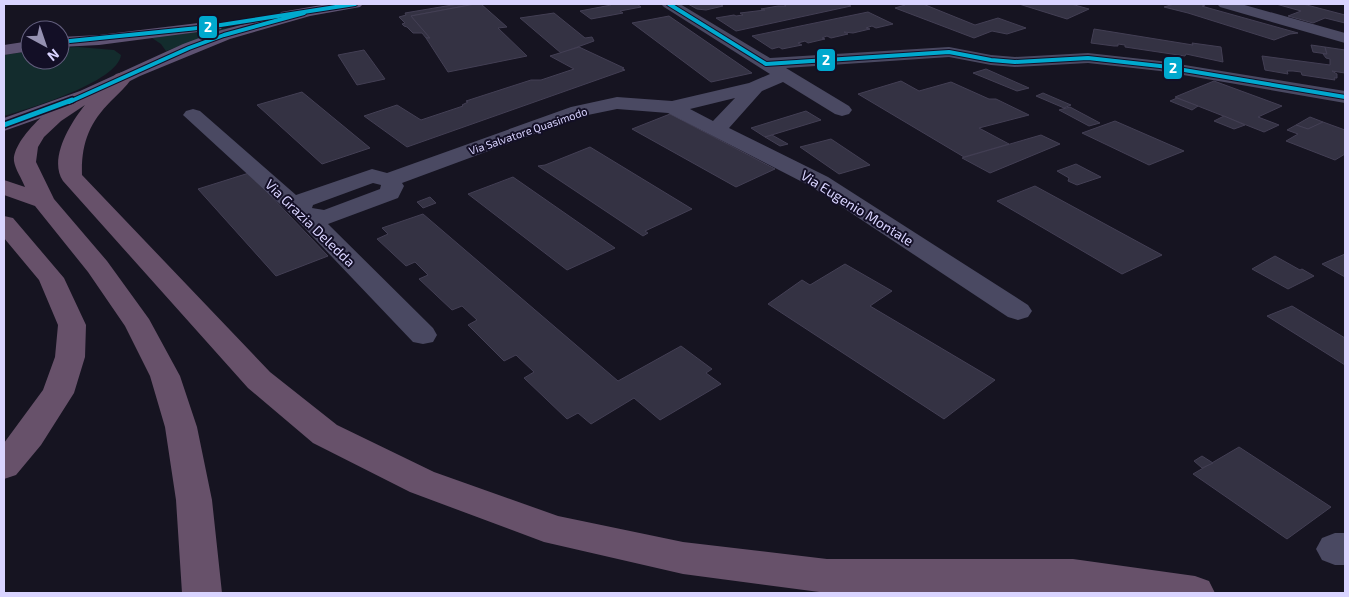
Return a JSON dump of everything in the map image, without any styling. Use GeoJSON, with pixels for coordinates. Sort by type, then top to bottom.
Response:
{"type":"FeatureCollection","features":[{"type":"Feature","properties":{"kind":"highway"},"geometry":{"type":"LineString","coordinates":[[128,75],[85,116],[72,140],[69,157],[71,176],[258,380],[325,434],[422,482],[557,531],[683,558],[827,576],[1073,576],[1195,593]]}},
{"type":"Feature","properties":{"kind":"highway"},"geometry":{"type":"LineString","coordinates":[[87,95],[54,117],[36,133],[27,147],[25,162],[43,201],[98,267],[139,325],[165,376],[178,418],[194,500],[202,593]]}},
{"type":"Feature","properties":{"kind":"highway"},"geometry":{"type":"LineString","coordinates":[[4,187],[43,201]]}},
{"type":"Feature","properties":{"kind":"highway"},"geometry":{"type":"LineString","coordinates":[[4,223],[51,278],[72,325],[70,356],[58,393],[29,436],[4,466]]}},
{"type":"Feature","properties":{"kind":"main road"},"geometry":{"type":"LineString","coordinates":[[70,41],[99,40],[304,13],[355,4]]}},
{"type":"Feature","properties":{"kind":"main road"},"geometry":{"type":"LineString","coordinates":[[4,124],[87,95],[189,48],[224,35],[304,13]]}},
{"type":"Feature","properties":{"kind":"main road"},"geometry":{"type":"LineString","coordinates":[[99,40],[126,42],[137,45],[144,50],[145,57],[143,63],[128,75]]}},
{"type":"Feature","properties":{"kind":"main road"},"geometry":{"type":"LineString","coordinates":[[4,50],[20,48]]}},
{"type":"Feature","properties":{"kind":"street"},"geometry":{"type":"LineString","coordinates":[[669,4],[842,110]]}},
{"type":"Feature","properties":{"kind":"street"},"geometry":{"type":"LineString","coordinates":[[1225,4],[1345,38]]}},
{"type":"Feature","properties":{"kind":"street"},"geometry":{"type":"LineString","coordinates":[[946,43],[991,60]]}},
{"type":"Feature","properties":{"kind":"street"},"geometry":{"type":"LineString","coordinates":[[716,130],[755,87],[775,69],[948,52],[991,60],[1015,62],[1088,58],[1122,61],[1345,97]]}},
{"type":"Feature","properties":{"kind":"street","name":"Via Salvatore Quasimodo"},"geometry":{"type":"LineString","coordinates":[[302,212],[313,216],[326,217],[390,193],[393,186],[388,180],[578,111],[617,103],[672,107],[755,87]]}},
{"type":"Feature","properties":{"kind":"street","name":"Via Salvatore Quasimodo"},"geometry":{"type":"LineString","coordinates":[[672,107],[716,130]]}},
{"type":"Feature","properties":{"kind":"street","name":"Via Grazia Deledda"},"geometry":{"type":"LineString","coordinates":[[193,115],[302,212],[423,335]]}},
{"type":"Feature","properties":{"kind":"street","name":"Via Eugenio Montale"},"geometry":{"type":"LineString","coordinates":[[716,130],[820,182],[1018,311]]}},
{"type":"Feature","properties":{"kind":"green space"},"geometry":{"type":"Polygon","coordinates":[[[234,27],[166,51],[161,44],[152,38],[234,27]]]}},
{"type":"Feature","properties":{"kind":"green space"},"geometry":{"type":"Polygon","coordinates":[[[70,47],[114,50],[121,55],[116,65],[105,75],[89,84],[51,101],[4,116],[4,55],[20,53],[20,70],[70,70],[70,47]]]}},
{"type":"Feature","properties":{"kind":"building"},"geometry":{"type":"Polygon","coordinates":[[[458,4],[475,4],[411,16],[430,38],[426,38],[422,33],[413,33],[402,24],[405,23],[399,17],[406,15],[405,13],[458,4]]]}},
{"type":"Feature","properties":{"kind":"building"},"geometry":{"type":"Polygon","coordinates":[[[481,4],[507,27],[498,28],[527,56],[448,72],[426,38],[430,38],[411,16],[481,4]]]}},
{"type":"Feature","properties":{"kind":"building"},"geometry":{"type":"Polygon","coordinates":[[[609,4],[637,4],[641,7],[620,11],[623,13],[591,19],[580,11],[611,5],[609,4]]]}},
{"type":"Feature","properties":{"kind":"building"},"geometry":{"type":"Polygon","coordinates":[[[688,4],[726,4],[706,10],[697,9],[688,4]]]}},
{"type":"Feature","properties":{"kind":"building"},"geometry":{"type":"Polygon","coordinates":[[[783,4],[845,4],[851,6],[736,31],[716,18],[743,15],[740,13],[786,6],[783,4]]]}},
{"type":"Feature","properties":{"kind":"building"},"geometry":{"type":"Polygon","coordinates":[[[902,4],[923,4],[975,25],[998,18],[1026,28],[1007,34],[992,31],[974,38],[895,8],[905,5],[902,4]]]}},
{"type":"Feature","properties":{"kind":"building"},"geometry":{"type":"Polygon","coordinates":[[[1019,4],[1071,4],[1089,9],[1067,19],[1019,4]]]}},
{"type":"Feature","properties":{"kind":"building"},"geometry":{"type":"Polygon","coordinates":[[[1174,4],[1201,4],[1205,5],[1202,6],[1205,7],[1298,33],[1274,40],[1164,7],[1174,4]]]}},
{"type":"Feature","properties":{"kind":"building"},"geometry":{"type":"Polygon","coordinates":[[[1276,4],[1303,4],[1345,15],[1345,23],[1325,18],[1313,23],[1288,16],[1301,11],[1276,4]]]}},
{"type":"Feature","properties":{"kind":"building"},"geometry":{"type":"Polygon","coordinates":[[[868,12],[893,24],[876,28],[872,26],[866,28],[870,29],[853,33],[844,32],[848,34],[831,38],[827,36],[822,38],[825,39],[808,43],[805,41],[798,43],[802,45],[782,49],[779,47],[772,49],[752,36],[868,12]]]}},
{"type":"Feature","properties":{"kind":"building"},"geometry":{"type":"Polygon","coordinates":[[[554,13],[585,38],[592,37],[594,41],[561,53],[520,18],[554,13]]]}},
{"type":"Feature","properties":{"kind":"building"},"geometry":{"type":"Polygon","coordinates":[[[669,16],[752,73],[711,82],[632,23],[669,16]]]}},
{"type":"Feature","properties":{"kind":"building"},"geometry":{"type":"Polygon","coordinates":[[[1094,29],[1193,45],[1192,43],[1221,47],[1223,62],[1186,54],[1185,56],[1125,47],[1125,45],[1118,44],[1118,46],[1114,46],[1091,43],[1094,29]]]}},
{"type":"Feature","properties":{"kind":"building"},"geometry":{"type":"Polygon","coordinates":[[[1311,45],[1325,47],[1327,54],[1313,52],[1311,45]]]}},
{"type":"Feature","properties":{"kind":"building"},"geometry":{"type":"Polygon","coordinates":[[[579,47],[625,70],[407,147],[364,116],[397,105],[421,120],[463,106],[468,102],[466,101],[531,80],[541,80],[574,69],[550,56],[579,47]]]}},
{"type":"Feature","properties":{"kind":"building"},"geometry":{"type":"Polygon","coordinates":[[[1325,47],[1345,50],[1345,73],[1332,71],[1337,74],[1337,78],[1334,78],[1335,80],[1302,75],[1301,72],[1287,71],[1288,74],[1265,70],[1262,56],[1330,65],[1330,59],[1326,58],[1323,54],[1327,54],[1325,47]]]}},
{"type":"Feature","properties":{"kind":"building"},"geometry":{"type":"Polygon","coordinates":[[[364,50],[385,79],[357,85],[338,55],[364,50]]]}},
{"type":"Feature","properties":{"kind":"building"},"geometry":{"type":"Polygon","coordinates":[[[986,69],[1029,88],[1017,91],[973,73],[986,69]]]}},
{"type":"Feature","properties":{"kind":"building"},"geometry":{"type":"Polygon","coordinates":[[[901,81],[919,91],[951,82],[989,99],[996,99],[1029,115],[979,128],[1009,144],[964,157],[858,94],[901,81]]]}},
{"type":"Feature","properties":{"kind":"building"},"geometry":{"type":"Polygon","coordinates":[[[1214,81],[1282,106],[1258,117],[1279,125],[1264,132],[1175,97],[1214,81]]]}},
{"type":"Feature","properties":{"kind":"building"},"geometry":{"type":"Polygon","coordinates":[[[302,92],[370,148],[322,164],[257,105],[302,92]]]}},
{"type":"Feature","properties":{"kind":"building"},"geometry":{"type":"Polygon","coordinates":[[[1043,93],[1071,105],[1064,108],[1036,96],[1043,93]]]}},
{"type":"Feature","properties":{"kind":"building"},"geometry":{"type":"Polygon","coordinates":[[[1177,98],[1198,106],[1192,110],[1170,101],[1177,98]]]}},
{"type":"Feature","properties":{"kind":"building"},"geometry":{"type":"Polygon","coordinates":[[[1070,107],[1100,123],[1089,126],[1059,110],[1070,107]]]}},
{"type":"Feature","properties":{"kind":"building"},"geometry":{"type":"Polygon","coordinates":[[[806,111],[821,120],[765,137],[751,128],[806,111]]]}},
{"type":"Feature","properties":{"kind":"building"},"geometry":{"type":"Polygon","coordinates":[[[670,114],[775,169],[736,187],[632,129],[670,114]]]}},
{"type":"Feature","properties":{"kind":"building"},"geometry":{"type":"Polygon","coordinates":[[[1224,116],[1245,125],[1234,129],[1214,121],[1224,116]]]}},
{"type":"Feature","properties":{"kind":"building"},"geometry":{"type":"Polygon","coordinates":[[[1310,117],[1323,122],[1308,129],[1296,125],[1310,117]]]}},
{"type":"Feature","properties":{"kind":"building"},"geometry":{"type":"Polygon","coordinates":[[[1115,121],[1184,151],[1149,165],[1082,133],[1115,121]]]}},
{"type":"Feature","properties":{"kind":"building"},"geometry":{"type":"Polygon","coordinates":[[[1323,122],[1345,130],[1345,154],[1335,160],[1286,141],[1298,134],[1287,130],[1296,125],[1308,129],[1323,122]]]}},
{"type":"Feature","properties":{"kind":"building"},"geometry":{"type":"Polygon","coordinates":[[[772,135],[788,144],[780,146],[765,137],[772,135]]]}},
{"type":"Feature","properties":{"kind":"building"},"geometry":{"type":"Polygon","coordinates":[[[1041,135],[1060,144],[990,173],[962,158],[1041,135]]]}},
{"type":"Feature","properties":{"kind":"building"},"geometry":{"type":"Polygon","coordinates":[[[831,139],[870,165],[839,174],[800,147],[831,139]]]}},
{"type":"Feature","properties":{"kind":"building"},"geometry":{"type":"Polygon","coordinates":[[[590,147],[692,209],[645,231],[648,233],[643,236],[538,166],[590,147]]]}},
{"type":"Feature","properties":{"kind":"building"},"geometry":{"type":"Polygon","coordinates":[[[1076,164],[1101,177],[1077,185],[1068,181],[1069,178],[1057,171],[1076,164]]]}},
{"type":"Feature","properties":{"kind":"building"},"geometry":{"type":"Polygon","coordinates":[[[249,173],[328,256],[276,276],[198,189],[249,173]]]}},
{"type":"Feature","properties":{"kind":"building"},"geometry":{"type":"Polygon","coordinates":[[[513,177],[615,248],[567,270],[468,194],[513,177]]]}},
{"type":"Feature","properties":{"kind":"building"},"geometry":{"type":"Polygon","coordinates":[[[1035,186],[1162,255],[1122,274],[997,201],[1035,186]]]}},
{"type":"Feature","properties":{"kind":"building"},"geometry":{"type":"Polygon","coordinates":[[[430,197],[436,203],[423,208],[417,202],[430,197]]]}},
{"type":"Feature","properties":{"kind":"building"},"geometry":{"type":"Polygon","coordinates":[[[423,214],[618,381],[681,346],[712,369],[706,373],[721,384],[660,420],[634,398],[591,424],[578,413],[567,419],[524,378],[534,372],[516,355],[504,361],[468,325],[477,320],[462,306],[452,310],[419,279],[428,275],[415,262],[406,266],[377,239],[388,234],[382,228],[423,214]]]}},
{"type":"Feature","properties":{"kind":"building"},"geometry":{"type":"Polygon","coordinates":[[[1345,254],[1345,277],[1322,264],[1345,254]]]}},
{"type":"Feature","properties":{"kind":"building"},"geometry":{"type":"Polygon","coordinates":[[[1275,256],[1314,276],[1288,289],[1252,269],[1275,256]]]}},
{"type":"Feature","properties":{"kind":"building"},"geometry":{"type":"Polygon","coordinates":[[[845,264],[892,291],[870,306],[995,380],[944,419],[768,304],[802,280],[810,285],[845,264]]]}},
{"type":"Feature","properties":{"kind":"building"},"geometry":{"type":"Polygon","coordinates":[[[1292,306],[1345,338],[1345,365],[1267,316],[1292,306]]]}},
{"type":"Feature","properties":{"kind":"building"},"geometry":{"type":"Polygon","coordinates":[[[1239,447],[1331,507],[1287,539],[1193,474],[1239,447]]]}},
{"type":"Feature","properties":{"kind":"building"},"geometry":{"type":"Polygon","coordinates":[[[1202,456],[1213,463],[1202,468],[1194,461],[1202,456]]]}},
{"type":"Feature","properties":{"kind":"transit line","name":"2"},"geometry":{"type":"LineString","coordinates":[[70,41],[208,27],[355,4]]}},
{"type":"Feature","properties":{"kind":"transit line","name":"2"},"geometry":{"type":"LineString","coordinates":[[669,4],[766,64],[949,52],[991,60],[1015,62],[1088,58],[1160,66],[1345,97]]}},
{"type":"Feature","properties":{"kind":"transit line","name":"2"},"geometry":{"type":"LineString","coordinates":[[4,125],[87,95],[189,48],[224,35],[304,13]]}}]}
